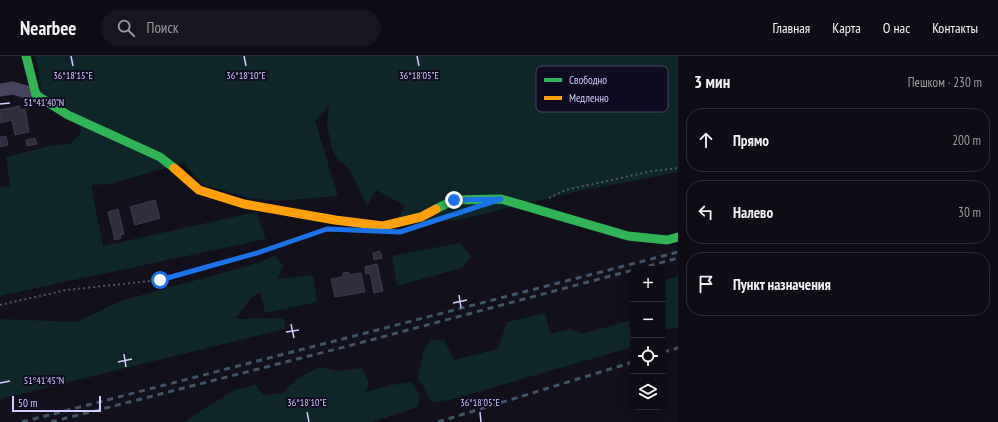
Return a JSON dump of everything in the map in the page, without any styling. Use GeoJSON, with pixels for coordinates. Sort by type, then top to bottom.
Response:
{"type":"FeatureCollection","features":[{"type":"Feature","properties":{"kind":"street"},"geometry":{"type":"LineString","coordinates":[[26,56],[36,95]]}},
{"type":"Feature","properties":{"kind":"street"},"geometry":{"type":"LineString","coordinates":[[0,90],[12,88],[36,95],[68,114],[160,156],[199,190],[244,204],[335,220],[383,226],[421,217],[454,200],[501,199],[628,236],[667,240],[678,237]]}},
{"type":"Feature","properties":{"kind":"path"},"geometry":{"type":"LineString","coordinates":[[544,200],[565,190],[653,171],[678,168]]}},
{"type":"Feature","properties":{"kind":"path"},"geometry":{"type":"LineString","coordinates":[[0,305],[66,290],[160,280],[257,253],[320,232]]}},
{"type":"Feature","properties":{"kind":"green space"},"geometry":{"type":"Polygon","coordinates":[[[36,56],[678,56],[678,172],[583,190],[458,220],[407,223],[396,222],[405,206],[376,190],[367,206],[352,174],[346,166],[338,160],[333,151],[327,127],[329,106],[315,121],[338,196],[276,201],[245,197],[202,184],[184,163],[109,184],[91,185],[103,246],[256,212],[266,239],[0,296],[0,188],[10,186],[6,157],[53,145],[70,144],[81,133],[75,113],[42,94],[36,56]]]}},
{"type":"Feature","properties":{"kind":"green space"},"geometry":{"type":"Polygon","coordinates":[[[460,243],[471,257],[462,268],[397,286],[392,256],[460,243]]]}},
{"type":"Feature","properties":{"kind":"green space"},"geometry":{"type":"Polygon","coordinates":[[[275,256],[284,266],[277,279],[313,275],[317,302],[265,313],[260,292],[251,298],[235,319],[281,318],[285,322],[284,329],[0,399],[0,319],[77,322],[120,301],[251,265],[275,256]]]}},
{"type":"Feature","properties":{"kind":"green space"},"geometry":{"type":"Polygon","coordinates":[[[678,276],[678,328],[666,330],[666,302],[666,279],[678,276]]]}},
{"type":"Feature","properties":{"kind":"green space"},"geometry":{"type":"Polygon","coordinates":[[[545,313],[550,334],[570,329],[582,334],[630,321],[630,348],[449,400],[432,402],[418,378],[423,352],[430,340],[444,340],[454,360],[498,349],[507,322],[545,313]]]}},
{"type":"Feature","properties":{"kind":"green space"},"geometry":{"type":"Polygon","coordinates":[[[319,367],[337,371],[362,368],[369,383],[365,392],[411,382],[420,395],[418,407],[372,422],[183,422],[234,390],[256,385],[263,395],[282,393],[297,379],[319,367]]]}},
{"type":"Feature","properties":{"kind":"building"},"geometry":{"type":"Polygon","coordinates":[[[20,106],[20,110],[25,109],[29,132],[15,135],[12,120],[0,123],[0,110],[20,106]]]}},
{"type":"Feature","properties":{"kind":"building"},"geometry":{"type":"Polygon","coordinates":[[[6,136],[8,145],[0,147],[0,137],[6,136]]]}},
{"type":"Feature","properties":{"kind":"building"},"geometry":{"type":"Polygon","coordinates":[[[35,138],[37,144],[27,146],[26,140],[35,138]]]}},
{"type":"Feature","properties":{"kind":"building"},"geometry":{"type":"Polygon","coordinates":[[[155,200],[160,218],[135,225],[130,207],[155,200]]]}},
{"type":"Feature","properties":{"kind":"building"},"geometry":{"type":"Polygon","coordinates":[[[118,209],[124,234],[120,235],[121,238],[115,240],[108,212],[118,209]]]}},
{"type":"Feature","properties":{"kind":"building"},"geometry":{"type":"Polygon","coordinates":[[[380,251],[382,258],[374,260],[373,253],[380,251]]]}},
{"type":"Feature","properties":{"kind":"building"},"geometry":{"type":"Polygon","coordinates":[[[377,264],[383,291],[374,293],[370,273],[366,274],[365,267],[377,264]]]}},
{"type":"Feature","properties":{"kind":"building"},"geometry":{"type":"Polygon","coordinates":[[[349,272],[349,275],[361,273],[365,292],[335,297],[331,279],[343,277],[343,273],[349,272]]]}},
{"type":"Feature","properties":{"kind":"railway"},"geometry":{"type":"LineString","coordinates":[[22,422],[678,252]]}},
{"type":"Feature","properties":{"kind":"railway"},"geometry":{"type":"LineString","coordinates":[[649,266],[678,258]]}},
{"type":"Feature","properties":{"kind":"railway"},"geometry":{"type":"LineString","coordinates":[[51,422],[352,345],[630,271]]}},
{"type":"Feature","properties":{"kind":"railway"},"geometry":{"type":"LineString","coordinates":[[666,351],[678,348]]}},
{"type":"Feature","properties":{"kind":"railway"},"geometry":{"type":"LineString","coordinates":[[438,422],[630,363]]}},
{"type":"Feature","properties":{"kind":"traffic: fast"},"geometry":{"type":"LineString","coordinates":[[26,56],[36,95],[68,115],[160,157],[174,168]]}},
{"type":"Feature","properties":{"kind":"traffic: fast"},"geometry":{"type":"LineString","coordinates":[[436,209],[454,200],[501,199],[628,236],[667,240],[678,237]]}},
{"type":"Feature","properties":{"kind":"traffic: slow"},"geometry":{"type":"LineString","coordinates":[[174,168],[199,190],[244,204],[335,220],[383,226],[421,217],[436,209]]}},
{"type":"Feature","properties":{"kind":"route"},"geometry":{"type":"LineString","coordinates":[[160,280],[257,253],[327,229],[400,232],[501,199],[454,200]]}}]}
